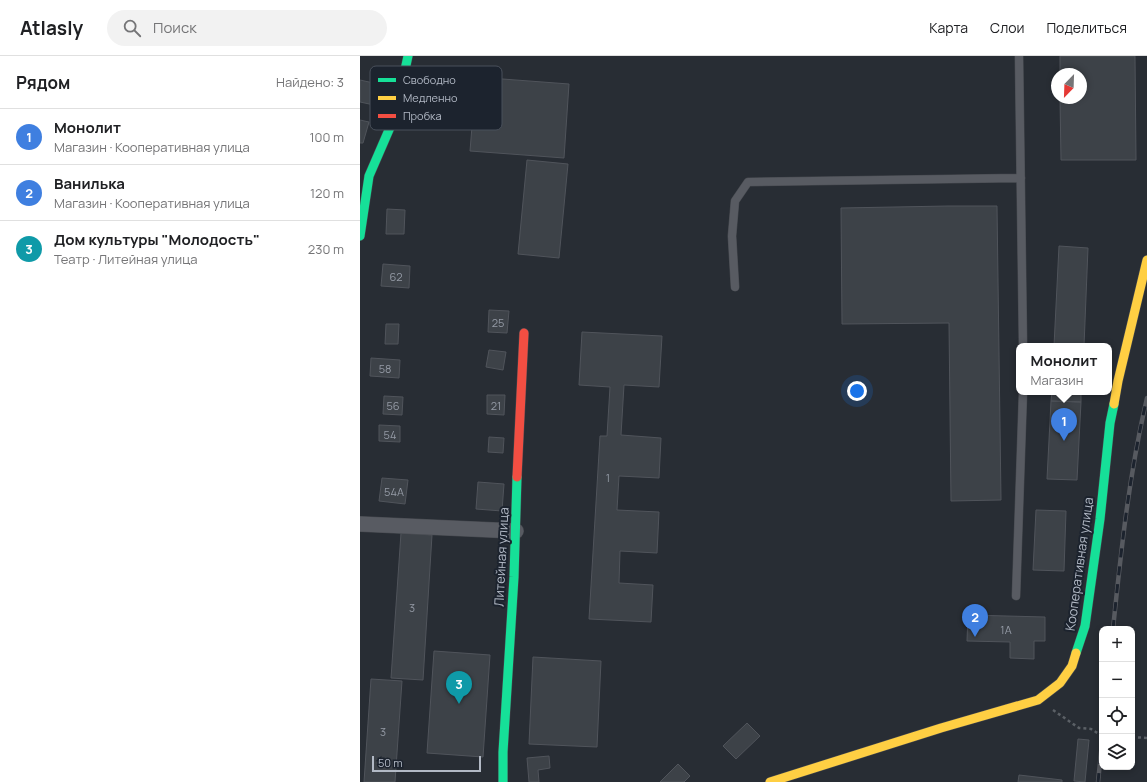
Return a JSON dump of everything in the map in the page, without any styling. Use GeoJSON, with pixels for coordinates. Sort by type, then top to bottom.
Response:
{"type":"FeatureCollection","features":[{"type":"Feature","properties":{"kind":"street"},"geometry":{"type":"LineString","coordinates":[[406,66],[408,56]]}},
{"type":"Feature","properties":{"kind":"street"},"geometry":{"type":"LineString","coordinates":[[360,236],[369,176],[389,130]]}},
{"type":"Feature","properties":{"kind":"street","name":"Кооперативная улица"},"geometry":{"type":"LineString","coordinates":[[770,782],[934,730],[1038,700],[1060,683],[1072,666],[1085,626],[1100,520],[1110,423],[1118,381],[1147,260]]}},
{"type":"Feature","properties":{"kind":"street","name":"Литейная улица"},"geometry":{"type":"LineString","coordinates":[[503,782],[503,752],[516,531],[524,333]]}},
{"type":"Feature","properties":{"kind":"street"},"geometry":{"type":"LineString","coordinates":[[360,524],[516,531]]}},
{"type":"Feature","properties":{"kind":"lane"},"geometry":{"type":"LineString","coordinates":[[1019,56],[1023,343]]}},
{"type":"Feature","properties":{"kind":"lane"},"geometry":{"type":"LineString","coordinates":[[734,287],[732,236],[736,201],[748,182],[1021,178]]}},
{"type":"Feature","properties":{"kind":"lane"},"geometry":{"type":"LineString","coordinates":[[1016,596],[1023,395]]}},
{"type":"Feature","properties":{"kind":"path"},"geometry":{"type":"LineString","coordinates":[[1038,700],[1079,728],[1091,729],[1099,734]]}},
{"type":"Feature","properties":{"kind":"path"},"geometry":{"type":"LineString","coordinates":[[1135,737],[1147,738]]}},
{"type":"Feature","properties":{"kind":"building"},"geometry":{"type":"Polygon","coordinates":[[[1060,56],[1135,56],[1136,160],[1061,160],[1060,104],[1087,104],[1087,68],[1060,68],[1060,56]]]}},
{"type":"Feature","properties":{"kind":"building"},"geometry":{"type":"Polygon","coordinates":[[[502,79],[569,84],[564,158],[470,151],[472,130],[502,130],[502,79]]]}},
{"type":"Feature","properties":{"kind":"building"},"geometry":{"type":"Polygon","coordinates":[[[360,80],[370,82],[370,104],[360,102],[360,80]]]}},
{"type":"Feature","properties":{"kind":"building"},"geometry":{"type":"Polygon","coordinates":[[[360,120],[369,122],[363,143],[360,143],[360,120]]]}},
{"type":"Feature","properties":{"kind":"building"},"geometry":{"type":"Polygon","coordinates":[[[527,160],[568,164],[559,258],[518,254],[527,160]]]}},
{"type":"Feature","properties":{"kind":"building"},"geometry":{"type":"Polygon","coordinates":[[[997,206],[1001,500],[951,501],[949,323],[842,324],[841,208],[997,206]]]}},
{"type":"Feature","properties":{"kind":"building"},"geometry":{"type":"Polygon","coordinates":[[[387,209],[405,210],[404,234],[386,234],[387,209]]]}},
{"type":"Feature","properties":{"kind":"building"},"geometry":{"type":"Polygon","coordinates":[[[1059,246],[1088,248],[1084,343],[1054,343],[1059,246]]]}},
{"type":"Feature","properties":{"kind":"building"},"geometry":{"type":"Polygon","coordinates":[[[383,264],[410,266],[409,288],[381,286],[383,264]]]}},
{"type":"Feature","properties":{"kind":"building"},"geometry":{"type":"Polygon","coordinates":[[[489,310],[509,311],[507,333],[488,332],[489,310]]]}},
{"type":"Feature","properties":{"kind":"building"},"geometry":{"type":"Polygon","coordinates":[[[386,324],[399,324],[398,344],[385,344],[386,324]]]}},
{"type":"Feature","properties":{"kind":"building"},"geometry":{"type":"Polygon","coordinates":[[[582,332],[662,336],[659,387],[624,385],[621,435],[661,438],[659,478],[619,476],[617,510],[659,512],[657,553],[620,551],[619,583],[653,585],[651,622],[589,619],[600,436],[607,436],[610,387],[579,385],[582,332]]]}},
{"type":"Feature","properties":{"kind":"building"},"geometry":{"type":"Polygon","coordinates":[[[489,350],[506,352],[503,370],[486,367],[489,350]]]}},
{"type":"Feature","properties":{"kind":"building"},"geometry":{"type":"Polygon","coordinates":[[[371,358],[400,360],[399,378],[370,376],[371,358]]]}},
{"type":"Feature","properties":{"kind":"building"},"geometry":{"type":"Polygon","coordinates":[[[487,395],[505,395],[504,415],[487,414],[487,395]]]}},
{"type":"Feature","properties":{"kind":"building"},"geometry":{"type":"Polygon","coordinates":[[[1052,395],[1081,395],[1081,402],[1051,401],[1052,395]]]}},
{"type":"Feature","properties":{"kind":"building"},"geometry":{"type":"Polygon","coordinates":[[[384,396],[403,397],[402,415],[383,414],[384,396]]]}},
{"type":"Feature","properties":{"kind":"building"},"geometry":{"type":"Polygon","coordinates":[[[1051,401],[1081,402],[1077,480],[1047,479],[1051,401]]]}},
{"type":"Feature","properties":{"kind":"building"},"geometry":{"type":"Polygon","coordinates":[[[379,425],[400,426],[400,442],[379,441],[379,425]]]}},
{"type":"Feature","properties":{"kind":"building"},"geometry":{"type":"Polygon","coordinates":[[[489,437],[504,438],[503,453],[488,452],[489,437]]]}},
{"type":"Feature","properties":{"kind":"building"},"geometry":{"type":"Polygon","coordinates":[[[382,478],[408,480],[405,504],[379,501],[382,478]]]}},
{"type":"Feature","properties":{"kind":"building"},"geometry":{"type":"Polygon","coordinates":[[[478,482],[504,484],[502,511],[476,509],[478,482]]]}},
{"type":"Feature","properties":{"kind":"building"},"geometry":{"type":"Polygon","coordinates":[[[1036,510],[1066,511],[1064,571],[1033,570],[1036,510]]]}},
{"type":"Feature","properties":{"kind":"building"},"geometry":{"type":"Polygon","coordinates":[[[401,533],[432,535],[423,680],[391,678],[401,533]]]}},
{"type":"Feature","properties":{"kind":"building"},"geometry":{"type":"Polygon","coordinates":[[[968,615],[1045,617],[1045,641],[1034,641],[1034,659],[1010,658],[1010,642],[967,641],[968,615]]]}},
{"type":"Feature","properties":{"kind":"building"},"geometry":{"type":"Polygon","coordinates":[[[434,651],[490,655],[483,757],[427,753],[434,651]]]}},
{"type":"Feature","properties":{"kind":"building"},"geometry":{"type":"Polygon","coordinates":[[[533,657],[601,661],[597,747],[529,744],[533,657]]]}},
{"type":"Feature","properties":{"kind":"building"},"geometry":{"type":"Polygon","coordinates":[[[371,679],[402,681],[395,782],[364,782],[371,679]]]}},
{"type":"Feature","properties":{"kind":"building"},"geometry":{"type":"Polygon","coordinates":[[[747,723],[760,736],[736,759],[723,746],[747,723]]]}},
{"type":"Feature","properties":{"kind":"building"},"geometry":{"type":"Polygon","coordinates":[[[1078,739],[1089,740],[1085,782],[1074,781],[1078,739]]]}},
{"type":"Feature","properties":{"kind":"building"},"geometry":{"type":"Polygon","coordinates":[[[549,756],[550,768],[538,770],[539,782],[529,782],[527,758],[549,756]]]}},
{"type":"Feature","properties":{"kind":"building"},"geometry":{"type":"Polygon","coordinates":[[[678,764],[690,776],[684,782],[660,782],[678,764]]]}},
{"type":"Feature","properties":{"kind":"building"},"geometry":{"type":"Polygon","coordinates":[[[1019,775],[1062,780],[1062,782],[1018,782],[1019,775]]]}},
{"type":"Feature","properties":{"kind":"railway"},"geometry":{"type":"LineString","coordinates":[[1113,626],[1130,484],[1147,398]]}},
{"type":"Feature","properties":{"kind":"railway"},"geometry":{"type":"LineString","coordinates":[[1098,782],[1099,770]]}},
{"type":"Feature","properties":{"kind":"traffic: fast"},"geometry":{"type":"LineString","coordinates":[[406,66],[408,56]]}},
{"type":"Feature","properties":{"kind":"traffic: fast"},"geometry":{"type":"LineString","coordinates":[[360,236],[369,176],[389,130]]}},
{"type":"Feature","properties":{"kind":"traffic: fast"},"geometry":{"type":"LineString","coordinates":[[1076,653],[1085,626],[1100,519],[1110,423],[1114,404]]}},
{"type":"Feature","properties":{"kind":"traffic: fast"},"geometry":{"type":"LineString","coordinates":[[503,782],[503,752],[514,577],[517,477]]}},
{"type":"Feature","properties":{"kind":"traffic: slow"},"geometry":{"type":"LineString","coordinates":[[1114,404],[1118,381],[1147,260]]}},
{"type":"Feature","properties":{"kind":"traffic: slow"},"geometry":{"type":"LineString","coordinates":[[770,782],[941,728],[1038,700],[1060,683],[1072,666],[1076,653]]}},
{"type":"Feature","properties":{"kind":"traffic: jam"},"geometry":{"type":"LineString","coordinates":[[517,477],[524,333]]}},
{"type":"Feature","properties":{"kind":"place","name":"Монолит"},"geometry":{"type":"Point","coordinates":[1064,441]}},
{"type":"Feature","properties":{"kind":"place","name":"Ванилька"},"geometry":{"type":"Point","coordinates":[975,637]}},
{"type":"Feature","properties":{"kind":"place","name":"Дом культуры \"Молодость\""},"geometry":{"type":"Point","coordinates":[459,704]}}]}
